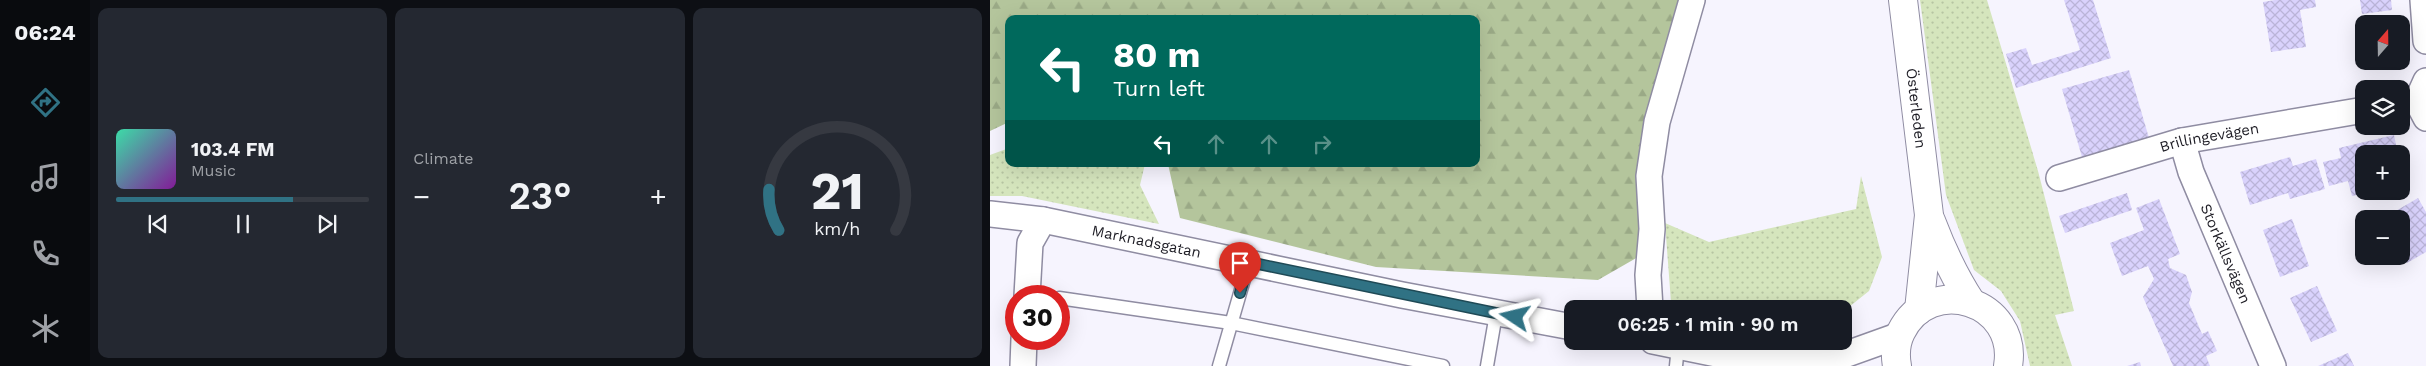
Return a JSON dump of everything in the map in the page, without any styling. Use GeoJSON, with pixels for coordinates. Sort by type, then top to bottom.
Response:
{"type":"FeatureCollection","features":[{"type":"Feature","properties":{"kind":"main road","name":"Österleden"},"geometry":{"type":"LineString","coordinates":[[1903,0],[1928,215],[1919,310]]}},
{"type":"Feature","properties":{"kind":"main road","name":"Österleden"},"geometry":{"type":"LineString","coordinates":[[1928,215],[1944,255],[1957,281],[1971,302]]}},
{"type":"Feature","properties":{"kind":"main road"},"geometry":{"type":"LineString","coordinates":[[1897,366],[1896,349],[1904,326],[1919,310],[1944,299],[1971,302],[1988,312],[2001,326],[2009,351],[2008,366]]}},
{"type":"Feature","properties":{"kind":"street"},"geometry":{"type":"LineString","coordinates":[[1649,300],[1648,275],[1652,229],[1650,176],[1657,122],[1692,0]]}},
{"type":"Feature","properties":{"kind":"street"},"geometry":{"type":"LineString","coordinates":[[2423,0],[2426,41]]}},
{"type":"Feature","properties":{"kind":"street","name":"Brillingevägen"},"geometry":{"type":"LineString","coordinates":[[2059,178],[2182,141],[2355,112]]}},
{"type":"Feature","properties":{"kind":"street","name":"Storkällsvägen"},"geometry":{"type":"LineString","coordinates":[[2182,141],[2191,172],[2273,366]]}},
{"type":"Feature","properties":{"kind":"street","name":"Marknadsgatan"},"geometry":{"type":"LineString","coordinates":[[990,214],[1043,220],[1564,327]]}},
{"type":"Feature","properties":{"kind":"street"},"geometry":{"type":"LineString","coordinates":[[1028,285],[1030,243],[1043,220]]}},
{"type":"Feature","properties":{"kind":"street"},"geometry":{"type":"LineString","coordinates":[[1677,356],[1769,364],[1847,354],[1900,335]]}},
{"type":"Feature","properties":{"kind":"street"},"geometry":{"type":"LineString","coordinates":[[1023,366],[1024,350]]}},
{"type":"Feature","properties":{"kind":"lane"},"geometry":{"type":"LineString","coordinates":[[1219,366],[1249,262]]}},
{"type":"Feature","properties":{"kind":"lane"},"geometry":{"type":"LineString","coordinates":[[1070,300],[1231,323],[1443,366]]}},
{"type":"Feature","properties":{"kind":"lane"},"geometry":{"type":"LineString","coordinates":[[1487,366],[1496,314]]}},
{"type":"Feature","properties":{"kind":"green space"},"geometry":{"type":"Polygon","coordinates":[[[990,0],[1683,0],[1645,253],[1598,280],[1376,267],[1180,218],[1169,167],[1480,167],[1480,15],[1005,15],[1005,124],[990,131],[990,0]]]}},
{"type":"Feature","properties":{"kind":"green space"},"geometry":{"type":"Polygon","coordinates":[[[1920,0],[1987,0],[2038,171],[2074,311],[2055,315],[2072,366],[2030,366],[2020,321],[2001,291],[1974,270],[1946,195],[1920,0]]]}},
{"type":"Feature","properties":{"kind":"green space"},"geometry":{"type":"Polygon","coordinates":[[[1005,149],[1005,167],[1144,167],[1140,185],[1159,224],[1022,196],[990,196],[990,155],[1005,149]]]}},
{"type":"Feature","properties":{"kind":"green space"},"geometry":{"type":"Polygon","coordinates":[[[1861,176],[1882,257],[1869,291],[1852,305],[1852,300],[1671,300],[1665,223],[1709,242],[1856,209],[1861,176]]]}},
{"type":"Feature","properties":{"kind":"building"},"geometry":{"type":"Polygon","coordinates":[[[2064,0],[2093,0],[2111,58],[2016,88],[2006,54],[2026,48],[2032,65],[2080,50],[2064,0]]]}},
{"type":"Feature","properties":{"kind":"building"},"geometry":{"type":"Polygon","coordinates":[[[2275,0],[2315,0],[2316,7],[2300,10],[2306,47],[2271,52],[2263,2],[2275,0]]]}},
{"type":"Feature","properties":{"kind":"building"},"geometry":{"type":"Polygon","coordinates":[[[2360,0],[2391,0],[2392,10],[2362,14],[2360,0]]]}},
{"type":"Feature","properties":{"kind":"building"},"geometry":{"type":"Polygon","coordinates":[[[2129,70],[2149,138],[2082,157],[2062,89],[2129,70]]]}},
{"type":"Feature","properties":{"kind":"building"},"geometry":{"type":"Polygon","coordinates":[[[2394,135],[2396,145],[2355,145],[2355,195],[2352,196],[2348,181],[2329,186],[2323,162],[2341,158],[2339,148],[2394,135]]]}},
{"type":"Feature","properties":{"kind":"building"},"geometry":{"type":"Polygon","coordinates":[[[2290,157],[2293,166],[2316,159],[2325,189],[2290,199],[2288,193],[2250,205],[2240,172],[2290,157]]]}},
{"type":"Feature","properties":{"kind":"building"},"geometry":{"type":"Polygon","coordinates":[[[2127,193],[2132,210],[2065,233],[2059,216],[2127,193]]]}},
{"type":"Feature","properties":{"kind":"building"},"geometry":{"type":"Polygon","coordinates":[[[2418,198],[2426,212],[2426,252],[2410,261],[2410,210],[2397,210],[2418,198]]]}},
{"type":"Feature","properties":{"kind":"building"},"geometry":{"type":"Polygon","coordinates":[[[2159,199],[2180,254],[2168,259],[2170,268],[2186,275],[2192,292],[2189,303],[2202,334],[2208,331],[2217,351],[2206,356],[2210,366],[2173,366],[2143,297],[2154,279],[2148,266],[2122,276],[2110,243],[2144,230],[2136,208],[2159,199]]]}},
{"type":"Feature","properties":{"kind":"building"},"geometry":{"type":"Polygon","coordinates":[[[2292,219],[2309,266],[2280,277],[2263,230],[2292,219]]]}},
{"type":"Feature","properties":{"kind":"building"},"geometry":{"type":"Polygon","coordinates":[[[2317,286],[2337,331],[2311,342],[2290,298],[2317,286]]]}},
{"type":"Feature","properties":{"kind":"building"},"geometry":{"type":"Polygon","coordinates":[[[2348,353],[2354,366],[2318,366],[2348,353]]]}},
{"type":"Feature","properties":{"kind":"building"},"geometry":{"type":"Polygon","coordinates":[[[2140,362],[2141,366],[2127,366],[2140,362]]]}},
{"type":"Feature","properties":{"kind":"route"},"geometry":{"type":"LineString","coordinates":[[1240,293],[1249,262],[1515,317]]}}]}
